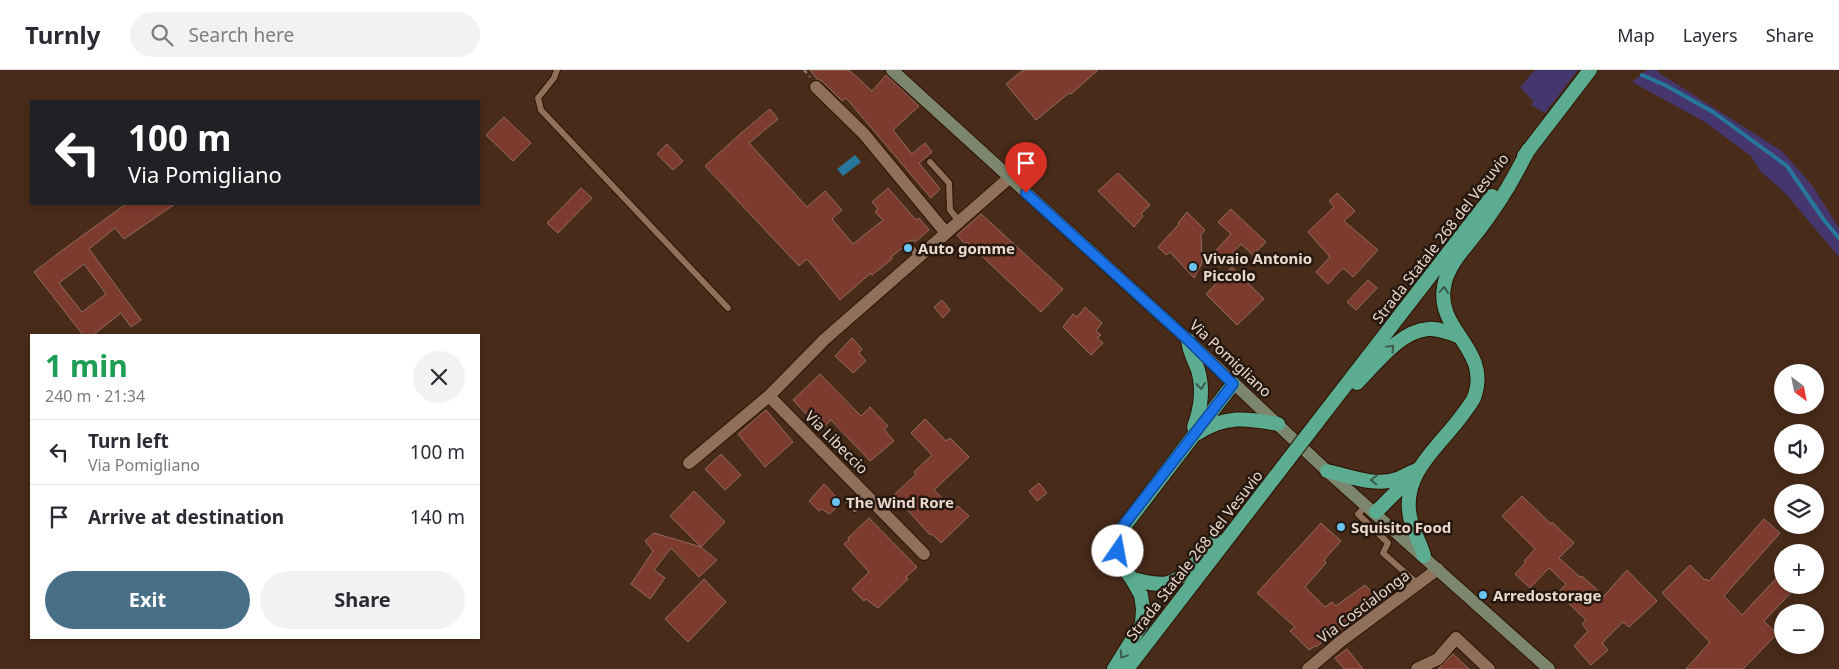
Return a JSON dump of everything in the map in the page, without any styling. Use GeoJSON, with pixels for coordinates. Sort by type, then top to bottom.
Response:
{"type":"FeatureCollection","features":[{"type":"Feature","properties":{"kind":"highway","name":"Strada Statale 268 del Vesuvio"},"geometry":{"type":"LineString","coordinates":[[1126,669],[1590,70]]}},
{"type":"Feature","properties":{"kind":"highway"},"geometry":{"type":"LineString","coordinates":[[1424,556],[1413,530],[1409,509],[1410,489],[1413,478],[1475,397],[1479,380],[1474,358],[1448,318],[1443,288],[1447,276],[1459,256],[1506,191],[1529,149]]}},
{"type":"Feature","properties":{"kind":"highway"},"geometry":{"type":"LineString","coordinates":[[1330,406],[1357,383],[1397,342],[1409,334],[1418,330],[1429,329],[1442,330],[1458,336]]}},
{"type":"Feature","properties":{"kind":"highway"},"geometry":{"type":"LineString","coordinates":[[1188,340],[1189,350],[1198,370],[1202,388],[1200,410],[1191,438]]}},
{"type":"Feature","properties":{"kind":"highway"},"geometry":{"type":"LineString","coordinates":[[1114,669],[1142,624],[1144,609],[1141,595],[1120,563],[1116,542],[1119,533],[1233,384]]}},
{"type":"Feature","properties":{"kind":"highway"},"geometry":{"type":"LineString","coordinates":[[1191,438],[1211,424],[1232,419],[1278,424]]}},
{"type":"Feature","properties":{"kind":"highway"},"geometry":{"type":"LineString","coordinates":[[1327,471],[1368,481],[1378,481],[1398,478],[1419,469]]}},
{"type":"Feature","properties":{"kind":"highway"},"geometry":{"type":"LineString","coordinates":[[1371,509],[1419,469]]}},
{"type":"Feature","properties":{"kind":"highway"},"geometry":{"type":"LineString","coordinates":[[1132,579],[1154,584],[1168,583],[1180,576],[1256,502]]}},
{"type":"Feature","properties":{"kind":"main road","name":"Via Pomigliano"},"geometry":{"type":"LineString","coordinates":[[892,70],[1188,340],[1327,471],[1550,669]]}},
{"type":"Feature","properties":{"kind":"street"},"geometry":{"type":"LineString","coordinates":[[816,87],[864,134],[946,233]]}},
{"type":"Feature","properties":{"kind":"street"},"geometry":{"type":"LineString","coordinates":[[689,463],[769,396],[914,251],[946,233],[1010,178]]}},
{"type":"Feature","properties":{"kind":"street","name":"Via Libeccio"},"geometry":{"type":"LineString","coordinates":[[769,396],[924,554]]}},
{"type":"Feature","properties":{"kind":"street","name":"Via Coscialonga"},"geometry":{"type":"LineString","coordinates":[[1308,669],[1341,641],[1438,569]]}},
{"type":"Feature","properties":{"kind":"street"},"geometry":{"type":"LineString","coordinates":[[1417,669],[1438,658],[1456,638],[1489,669]]}},
{"type":"Feature","properties":{"kind":"lane"},"geometry":{"type":"LineString","coordinates":[[557,70],[554,78],[538,98],[541,110],[728,308]]}},
{"type":"Feature","properties":{"kind":"lane"},"geometry":{"type":"LineString","coordinates":[[930,162],[949,183],[950,210],[959,221]]}},
{"type":"Feature","properties":{"kind":"lane"},"geometry":{"type":"LineString","coordinates":[[847,500],[855,509],[868,497]]}},
{"type":"Feature","properties":{"kind":"lane"},"geometry":{"type":"LineString","coordinates":[[1371,509],[1358,514],[1388,543],[1383,553],[1418,584]]}},
{"type":"Feature","properties":{"kind":"shaded area"},"geometry":{"type":"Polygon","coordinates":[[[1535,70],[1578,70],[1545,113],[1531,105],[1533,101],[1520,87],[1535,70]]]}},
{"type":"Feature","properties":{"kind":"shaded area"},"geometry":{"type":"Polygon","coordinates":[[[1647,70],[1657,70],[1782,151],[1811,184],[1839,228],[1839,257],[1785,193],[1760,171],[1751,156],[1705,122],[1632,82],[1647,70]]]}},
{"type":"Feature","properties":{"kind":"water"},"geometry":{"type":"Polygon","coordinates":[[[855,155],[861,162],[843,176],[837,169],[855,155]]]}},
{"type":"Feature","properties":{"kind":"building"},"geometry":{"type":"Polygon","coordinates":[[[810,70],[849,70],[872,91],[886,75],[919,106],[893,130],[912,154],[925,143],[932,152],[919,163],[940,189],[931,198],[846,98],[842,101],[822,81],[817,79],[810,70]]]}},
{"type":"Feature","properties":{"kind":"building"},"geometry":{"type":"Polygon","coordinates":[[[1023,70],[1098,70],[1071,94],[1069,93],[1036,120],[1006,84],[1023,70]]]}},
{"type":"Feature","properties":{"kind":"building"},"geometry":{"type":"Polygon","coordinates":[[[770,109],[778,119],[749,143],[807,207],[825,191],[842,210],[832,219],[853,244],[883,220],[875,212],[878,209],[872,202],[888,188],[916,220],[919,218],[929,230],[915,242],[913,240],[907,242],[905,246],[891,257],[892,259],[872,275],[871,273],[840,300],[807,259],[799,266],[705,166],[770,109]]]}},
{"type":"Feature","properties":{"kind":"building"},"geometry":{"type":"Polygon","coordinates":[[[504,117],[531,143],[513,161],[486,135],[504,117]]]}},
{"type":"Feature","properties":{"kind":"building"},"geometry":{"type":"Polygon","coordinates":[[[667,144],[683,161],[673,170],[657,154],[667,144]]]}},
{"type":"Feature","properties":{"kind":"building"},"geometry":{"type":"Polygon","coordinates":[[[1118,173],[1150,205],[1141,214],[1143,216],[1134,227],[1098,191],[1118,173]]]}},
{"type":"Feature","properties":{"kind":"building"},"geometry":{"type":"Polygon","coordinates":[[[581,188],[592,198],[558,233],[547,223],[581,188]]]}},
{"type":"Feature","properties":{"kind":"building"},"geometry":{"type":"Polygon","coordinates":[[[1337,193],[1355,211],[1344,221],[1378,250],[1353,277],[1343,268],[1328,284],[1316,272],[1330,257],[1308,232],[1334,207],[1329,201],[1337,193]]]}},
{"type":"Feature","properties":{"kind":"building"},"geometry":{"type":"Polygon","coordinates":[[[125,205],[174,205],[124,239],[115,228],[89,249],[141,320],[131,327],[121,313],[94,334],[82,334],[34,272],[125,205]],[[84,264],[59,283],[82,312],[106,294],[84,264]]]}},
{"type":"Feature","properties":{"kind":"building"},"geometry":{"type":"Polygon","coordinates":[[[1231,209],[1266,242],[1253,255],[1241,244],[1220,267],[1210,257],[1231,234],[1218,222],[1231,209]]]}},
{"type":"Feature","properties":{"kind":"building"},"geometry":{"type":"Polygon","coordinates":[[[1187,212],[1205,230],[1201,235],[1202,263],[1194,278],[1170,252],[1166,255],[1158,247],[1187,212]]]}},
{"type":"Feature","properties":{"kind":"building"},"geometry":{"type":"Polygon","coordinates":[[[981,214],[1063,289],[1041,312],[967,242],[965,244],[957,235],[981,214]]]}},
{"type":"Feature","properties":{"kind":"building"},"geometry":{"type":"Polygon","coordinates":[[[1232,267],[1264,299],[1237,325],[1206,294],[1232,267]]]}},
{"type":"Feature","properties":{"kind":"building"},"geometry":{"type":"Polygon","coordinates":[[[1368,280],[1377,288],[1356,310],[1347,302],[1368,280]]]}},
{"type":"Feature","properties":{"kind":"building"},"geometry":{"type":"Polygon","coordinates":[[[942,300],[950,310],[943,318],[934,307],[942,300]]]}},
{"type":"Feature","properties":{"kind":"building"},"geometry":{"type":"Polygon","coordinates":[[[1085,307],[1102,323],[1096,331],[1101,335],[1097,338],[1103,343],[1091,355],[1063,327],[1073,314],[1077,317],[1085,307]]]}},
{"type":"Feature","properties":{"kind":"building"},"geometry":{"type":"Polygon","coordinates":[[[852,338],[862,349],[859,353],[866,361],[853,373],[835,356],[852,338]]]}},
{"type":"Feature","properties":{"kind":"building"},"geometry":{"type":"Polygon","coordinates":[[[820,374],[861,416],[870,407],[888,426],[884,429],[894,441],[870,461],[831,420],[821,430],[793,400],[820,374]]]}},
{"type":"Feature","properties":{"kind":"building"},"geometry":{"type":"Polygon","coordinates":[[[766,410],[793,442],[765,467],[738,434],[766,410]]]}},
{"type":"Feature","properties":{"kind":"building"},"geometry":{"type":"Polygon","coordinates":[[[925,419],[946,441],[950,438],[969,457],[934,490],[954,509],[958,506],[969,516],[941,543],[932,534],[930,535],[894,495],[932,455],[911,433],[925,419]]]}},
{"type":"Feature","properties":{"kind":"building"},"geometry":{"type":"Polygon","coordinates":[[[721,454],[741,475],[725,490],[705,469],[721,454]]]}},
{"type":"Feature","properties":{"kind":"building"},"geometry":{"type":"Polygon","coordinates":[[[1039,483],[1047,493],[1037,501],[1029,491],[1039,483]]]}},
{"type":"Feature","properties":{"kind":"building"},"geometry":{"type":"Polygon","coordinates":[[[824,484],[842,503],[829,514],[822,509],[819,511],[809,501],[824,484]]]}},
{"type":"Feature","properties":{"kind":"building"},"geometry":{"type":"Polygon","coordinates":[[[694,491],[725,522],[701,547],[670,516],[694,491]]]}},
{"type":"Feature","properties":{"kind":"building"},"geometry":{"type":"Polygon","coordinates":[[[1522,496],[1574,543],[1559,558],[1604,596],[1627,570],[1657,601],[1629,627],[1623,622],[1602,643],[1608,650],[1591,665],[1574,646],[1588,631],[1582,624],[1586,620],[1558,593],[1566,584],[1549,568],[1530,588],[1515,574],[1535,549],[1502,516],[1522,496]]]}},
{"type":"Feature","properties":{"kind":"building"},"geometry":{"type":"Polygon","coordinates":[[[869,518],[917,567],[906,577],[908,579],[878,608],[866,599],[864,601],[852,589],[869,572],[844,544],[869,518]]]}},
{"type":"Feature","properties":{"kind":"building"},"geometry":{"type":"Polygon","coordinates":[[[1764,519],[1774,528],[1774,534],[1779,534],[1724,596],[1742,615],[1774,581],[1774,594],[1790,594],[1780,604],[1774,604],[1774,610],[1764,621],[1774,631],[1774,637],[1743,669],[1686,669],[1710,642],[1662,593],[1690,565],[1705,580],[1709,581],[1764,519]]]}},
{"type":"Feature","properties":{"kind":"building"},"geometry":{"type":"Polygon","coordinates":[[[1321,523],[1341,541],[1324,560],[1326,563],[1305,587],[1325,607],[1332,602],[1336,606],[1365,585],[1379,599],[1316,647],[1309,650],[1290,631],[1295,627],[1257,593],[1321,523]]]}},
{"type":"Feature","properties":{"kind":"building"},"geometry":{"type":"Polygon","coordinates":[[[654,533],[701,547],[717,560],[699,577],[671,548],[654,570],[665,578],[650,599],[631,584],[653,551],[645,541],[654,533]]]}},
{"type":"Feature","properties":{"kind":"building"},"geometry":{"type":"Polygon","coordinates":[[[704,579],[726,602],[688,642],[665,619],[704,579]]]}},
{"type":"Feature","properties":{"kind":"building"},"geometry":{"type":"Polygon","coordinates":[[[1347,649],[1363,669],[1344,669],[1335,658],[1347,649]]]}},
{"type":"Feature","properties":{"kind":"building"},"geometry":{"type":"Polygon","coordinates":[[[1453,654],[1469,669],[1438,669],[1453,654]]]}},
{"type":"Feature","properties":{"kind":"waterway"},"geometry":{"type":"LineString","coordinates":[[1642,75],[1665,85],[1713,112],[1787,166],[1824,220],[1839,238]]}},
{"type":"Feature","properties":{"kind":"place","name":"Auto gomme"},"geometry":{"type":"Point","coordinates":[908,248]}},
{"type":"Feature","properties":{"kind":"place","name":"Vivaio Antonio Piccolo"},"geometry":{"type":"Point","coordinates":[1193,267]}},
{"type":"Feature","properties":{"kind":"place","name":"The Wind Rore"},"geometry":{"type":"Point","coordinates":[836,502]}},
{"type":"Feature","properties":{"kind":"place","name":"Squisito Food"},"geometry":{"type":"Point","coordinates":[1341,527]}},
{"type":"Feature","properties":{"kind":"place","name":"Arredostorage"},"geometry":{"type":"Point","coordinates":[1483,595]}},
{"type":"Feature","properties":{"kind":"route"},"geometry":{"type":"LineString","coordinates":[[1026,193],[1188,340],[1233,384],[1126,522],[1116,542],[1118,551]]}}]}
